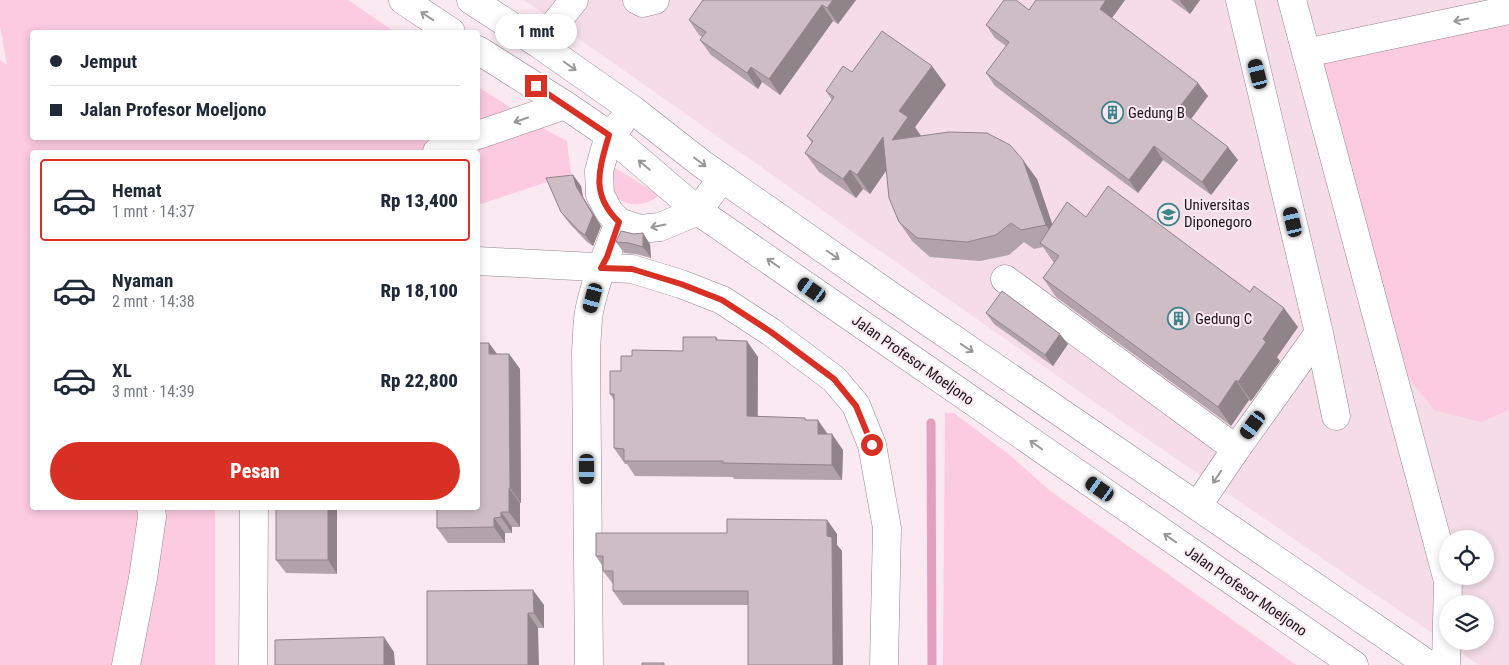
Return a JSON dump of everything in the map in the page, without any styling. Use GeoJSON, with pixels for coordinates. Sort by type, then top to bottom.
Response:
{"type":"FeatureCollection","features":[{"type":"Feature","properties":{"kind":"street"},"geometry":{"type":"LineString","coordinates":[[403,0],[448,30]]}},
{"type":"Feature","properties":{"kind":"street"},"geometry":{"type":"LineString","coordinates":[[459,30],[470,0],[539,44],[633,110],[722,178],[1429,665]]}},
{"type":"Feature","properties":{"kind":"street"},"geometry":{"type":"LineString","coordinates":[[539,44],[574,0]]}},
{"type":"Feature","properties":{"kind":"street"},"geometry":{"type":"LineString","coordinates":[[637,0],[643,4],[655,0]]}},
{"type":"Feature","properties":{"kind":"street"},"geometry":{"type":"LineString","coordinates":[[1240,0],[1319,333],[1336,416]]}},
{"type":"Feature","properties":{"kind":"street"},"geometry":{"type":"LineString","coordinates":[[1292,0],[1448,581],[1446,665]]}},
{"type":"Feature","properties":{"kind":"street"},"geometry":{"type":"LineString","coordinates":[[1306,53],[1509,10]]}},
{"type":"Feature","properties":{"kind":"street","name":"Jalan Profesor Moeljono"},"geometry":{"type":"LineString","coordinates":[[480,51],[609,135],[698,211],[1354,665]]}},
{"type":"Feature","properties":{"kind":"street"},"geometry":{"type":"LineString","coordinates":[[480,134],[564,105]]}},
{"type":"Feature","properties":{"kind":"street"},"geometry":{"type":"LineString","coordinates":[[633,110],[609,135],[599,172],[600,195],[610,213],[619,222],[640,229],[660,227],[698,211],[722,178]]}},
{"type":"Feature","properties":{"kind":"street"},"geometry":{"type":"LineString","coordinates":[[589,665],[586,351],[589,312],[601,268],[607,257],[619,222]]}},
{"type":"Feature","properties":{"kind":"street"},"geometry":{"type":"LineString","coordinates":[[480,261],[632,269],[681,284],[722,300],[771,332],[834,379],[856,406],[872,445],[887,528],[884,665]]}},
{"type":"Feature","properties":{"kind":"street"},"geometry":{"type":"LineString","coordinates":[[1005,279],[1236,449]]}},
{"type":"Feature","properties":{"kind":"street"},"geometry":{"type":"LineString","coordinates":[[1198,506],[1236,449],[1319,333]]}},
{"type":"Feature","properties":{"kind":"street"},"geometry":{"type":"LineString","coordinates":[[126,665],[143,578],[152,517],[151,510]]}},
{"type":"Feature","properties":{"kind":"street"},"geometry":{"type":"LineString","coordinates":[[253,665],[254,510]]}},
{"type":"Feature","properties":{"kind":"shaded area"},"geometry":{"type":"Polygon","coordinates":[[[0,0],[348,0],[392,30],[30,30],[30,140],[480,140],[480,88],[567,141],[571,174],[480,204],[480,150],[30,150],[30,510],[215,510],[215,665],[0,665],[0,60],[7,65],[0,26],[0,0]]]}},
{"type":"Feature","properties":{"kind":"shaded area","name":"Universitas Diponegoro"},"geometry":{"type":"Polygon","coordinates":[[[524,0],[1509,0],[1509,665],[1479,665],[1457,650],[1494,650],[1494,595],[1439,595],[1439,638],[1130,427],[524,0]]]}},
{"type":"Feature","properties":{"kind":"shaded area"},"geometry":{"type":"Polygon","coordinates":[[[1509,16],[1509,410],[1481,422],[1434,410],[1394,359],[1316,59],[1509,16]]]}},
{"type":"Feature","properties":{"kind":"shaded area"},"geometry":{"type":"Polygon","coordinates":[[[612,166],[659,195],[645,203],[630,204],[623,201],[613,191],[611,181],[612,166]]]}},
{"type":"Feature","properties":{"kind":"shaded area"},"geometry":{"type":"Polygon","coordinates":[[[945,413],[954,413],[1011,456],[1049,490],[1296,665],[943,665],[945,413]]]}},
{"type":"Feature","properties":{"kind":"building"},"geometry":{"type":"Polygon","coordinates":[[[703,0],[833,0],[827,8],[822,5],[769,79],[751,67],[747,73],[700,40],[706,32],[689,20],[703,0]]]}},
{"type":"Feature","properties":{"kind":"building","name":"Gedung B"},"geometry":{"type":"Polygon","coordinates":[[[1004,0],[1016,0],[1029,10],[1036,0],[1106,0],[1100,9],[1198,83],[1178,109],[1228,147],[1202,182],[1154,146],[1129,180],[986,73],[1009,42],[986,25],[1004,0]]]}},
{"type":"Feature","properties":{"kind":"building"},"geometry":{"type":"Polygon","coordinates":[[[882,31],[932,66],[899,111],[908,117],[892,140],[949,132],[987,133],[1010,145],[1023,160],[1046,225],[1021,230],[1011,223],[996,235],[967,242],[917,238],[899,222],[889,198],[883,137],[857,175],[850,170],[843,179],[805,153],[813,141],[807,136],[834,97],[826,91],[843,66],[852,72],[882,31]]]}},
{"type":"Feature","properties":{"kind":"building"},"geometry":{"type":"Polygon","coordinates":[[[573,175],[576,186],[593,215],[585,235],[561,212],[546,178],[573,175]]]}},
{"type":"Feature","properties":{"kind":"building","name":"Gedung C"},"geometry":{"type":"Polygon","coordinates":[[[1108,186],[1250,292],[1254,286],[1284,308],[1263,339],[1266,342],[1238,382],[1236,380],[1218,407],[1043,278],[1059,256],[1040,243],[1067,202],[1086,217],[1108,186]]]}},
{"type":"Feature","properties":{"kind":"building"},"geometry":{"type":"Polygon","coordinates":[[[621,231],[634,234],[643,233],[643,247],[616,242],[621,231]]]}},
{"type":"Feature","properties":{"kind":"building"},"geometry":{"type":"Polygon","coordinates":[[[1002,291],[1060,334],[1045,355],[986,313],[1002,291]]]}},
{"type":"Feature","properties":{"kind":"building"},"geometry":{"type":"Polygon","coordinates":[[[683,337],[716,337],[716,340],[747,341],[747,416],[818,420],[818,434],[832,434],[832,465],[723,463],[723,461],[624,461],[624,449],[614,448],[614,394],[610,394],[610,371],[621,371],[621,356],[632,356],[632,350],[683,351],[683,337]]]}},
{"type":"Feature","properties":{"kind":"building"},"geometry":{"type":"Polygon","coordinates":[[[480,343],[489,343],[489,354],[509,354],[509,512],[501,512],[501,517],[494,518],[494,527],[437,528],[437,510],[480,510],[480,343]]]}},
{"type":"Feature","properties":{"kind":"building"},"geometry":{"type":"Polygon","coordinates":[[[276,510],[328,510],[328,560],[276,560],[276,510]]]}},
{"type":"Feature","properties":{"kind":"building"},"geometry":{"type":"Polygon","coordinates":[[[727,519],[827,520],[827,536],[832,537],[833,665],[748,665],[748,591],[613,591],[613,571],[603,571],[603,556],[596,556],[596,533],[727,533],[727,519]]]}},
{"type":"Feature","properties":{"kind":"building"},"geometry":{"type":"Polygon","coordinates":[[[533,590],[534,613],[528,613],[528,665],[427,665],[427,591],[533,590]]]}},
{"type":"Feature","properties":{"kind":"building"},"geometry":{"type":"Polygon","coordinates":[[[384,637],[384,665],[275,665],[275,640],[384,637]]]}},
{"type":"Feature","properties":{"kind":"building"},"geometry":{"type":"Polygon","coordinates":[[[642,663],[664,663],[664,665],[642,665],[642,663]]]}},
{"type":"Feature","properties":{"kind":"waterway"},"geometry":{"type":"LineString","coordinates":[[931,423],[932,665]]}},
{"type":"Feature","properties":{"kind":"place","name":"Gedung B"},"geometry":{"type":"Point","coordinates":[1112,113]}},
{"type":"Feature","properties":{"kind":"place","name":"Universitas Diponegoro"},"geometry":{"type":"Point","coordinates":[1168,214]}},
{"type":"Feature","properties":{"kind":"place","name":"Gedung C"},"geometry":{"type":"Point","coordinates":[1179,319]}},
{"type":"Feature","properties":{"kind":"route"},"geometry":{"type":"LineString","coordinates":[[536,86],[609,135],[599,172],[600,195],[610,213],[619,222],[607,257],[601,268],[632,269],[681,284],[722,300],[771,332],[834,379],[856,406],[872,445]]}}]}
